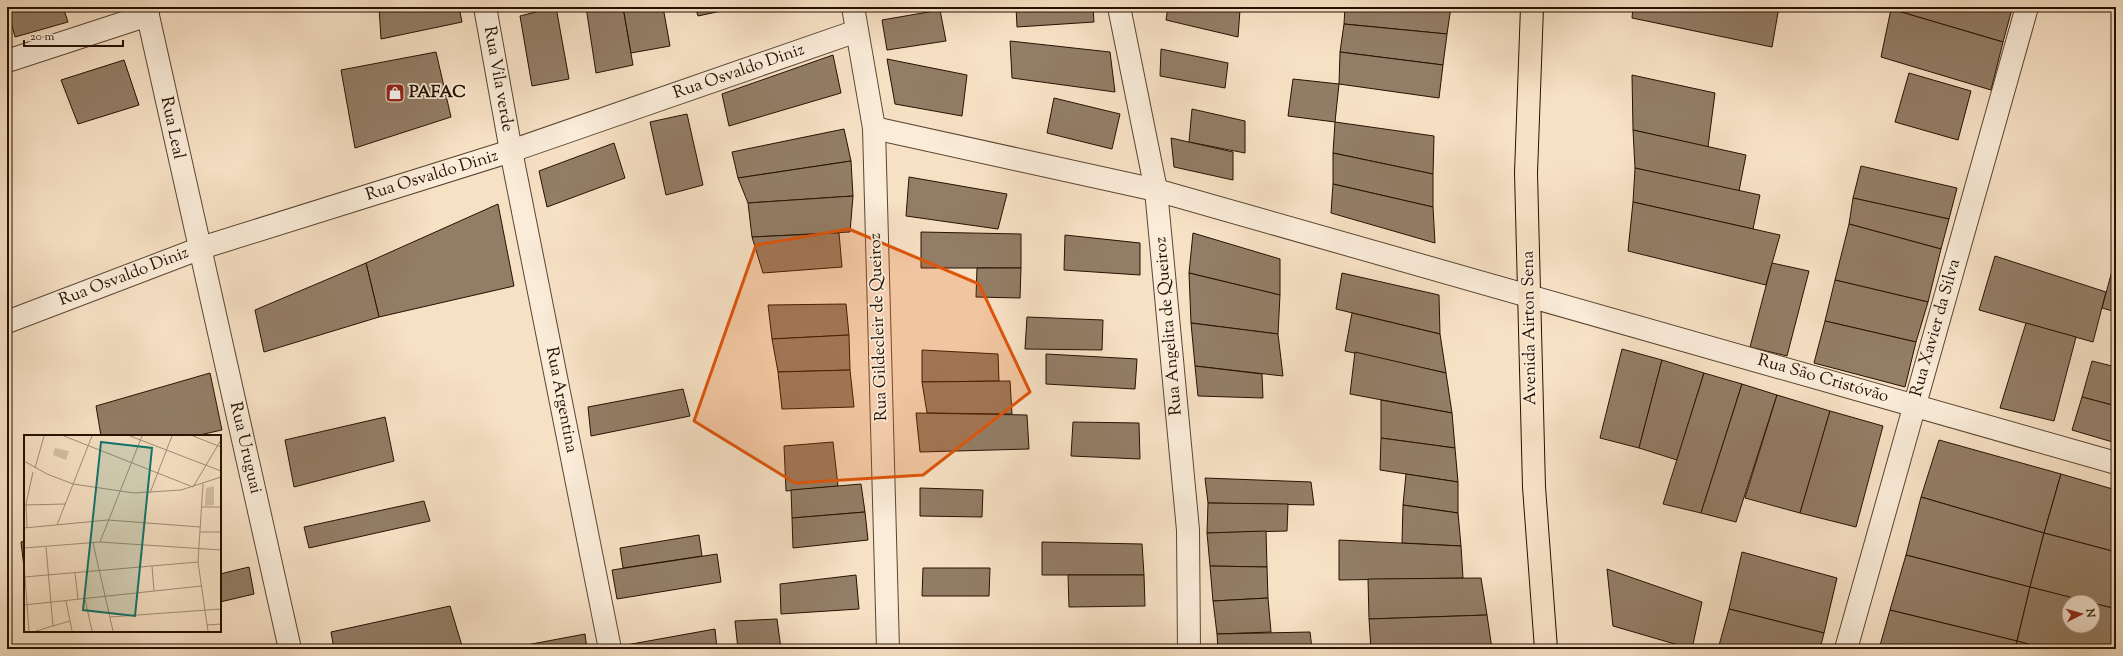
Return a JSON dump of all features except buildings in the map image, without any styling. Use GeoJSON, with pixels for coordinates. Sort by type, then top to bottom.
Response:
{"type":"FeatureCollection","features":[{"type":"Feature","properties":{"kind":"main road","name":"Avenida Airton Sena"},"geometry":{"type":"LineString","coordinates":[[1532,7],[1526,173],[1534,487],[1546,649]]}},
{"type":"Feature","properties":{"kind":"street","name":"Rua Vila verde"},"geometry":{"type":"LineString","coordinates":[[485,7],[511,151]]}},
{"type":"Feature","properties":{"kind":"street","name":"Rua Gildecleir de Queiroz"},"geometry":{"type":"LineString","coordinates":[[853,7],[874,128],[888,649]]}},
{"type":"Feature","properties":{"kind":"street","name":"Rua Angelita de Queiroz"},"geometry":{"type":"LineString","coordinates":[[1119,7],[1156,190],[1188,530],[1189,649]]}},
{"type":"Feature","properties":{"kind":"street","name":"Rua Xavier da Silva"},"geometry":{"type":"LineString","coordinates":[[1846,649],[2027,7]]}},
{"type":"Feature","properties":{"kind":"street"},"geometry":{"type":"LineString","coordinates":[[7,61],[147,11]]}},
{"type":"Feature","properties":{"kind":"street","name":"Rua Leal"},"geometry":{"type":"LineString","coordinates":[[147,11],[200,248]]}},
{"type":"Feature","properties":{"kind":"street","name":"Rua Osvaldo Diniz"},"geometry":{"type":"LineString","coordinates":[[7,322],[200,248],[511,151],[857,31]]}},
{"type":"Feature","properties":{"kind":"street","name":"Rua São Cristóvão"},"geometry":{"type":"LineString","coordinates":[[874,128],[1156,190],[2116,463]]}},
{"type":"Feature","properties":{"kind":"street","name":"Rua Argentina"},"geometry":{"type":"LineString","coordinates":[[511,151],[610,649]]}},
{"type":"Feature","properties":{"kind":"street","name":"Rua Uruguai"},"geometry":{"type":"LineString","coordinates":[[200,248],[290,649]]}},
{"type":"Feature","properties":{"kind":"highlighted area"},"geometry":{"type":"Polygon","coordinates":[[[849,229],[979,284],[1030,392],[923,475],[795,483],[694,421],[756,245],[849,229]]]}},
{"type":"Feature","properties":{"kind":"place","name":"PAFAC"},"geometry":{"type":"Point","coordinates":[395,93]}}]}
